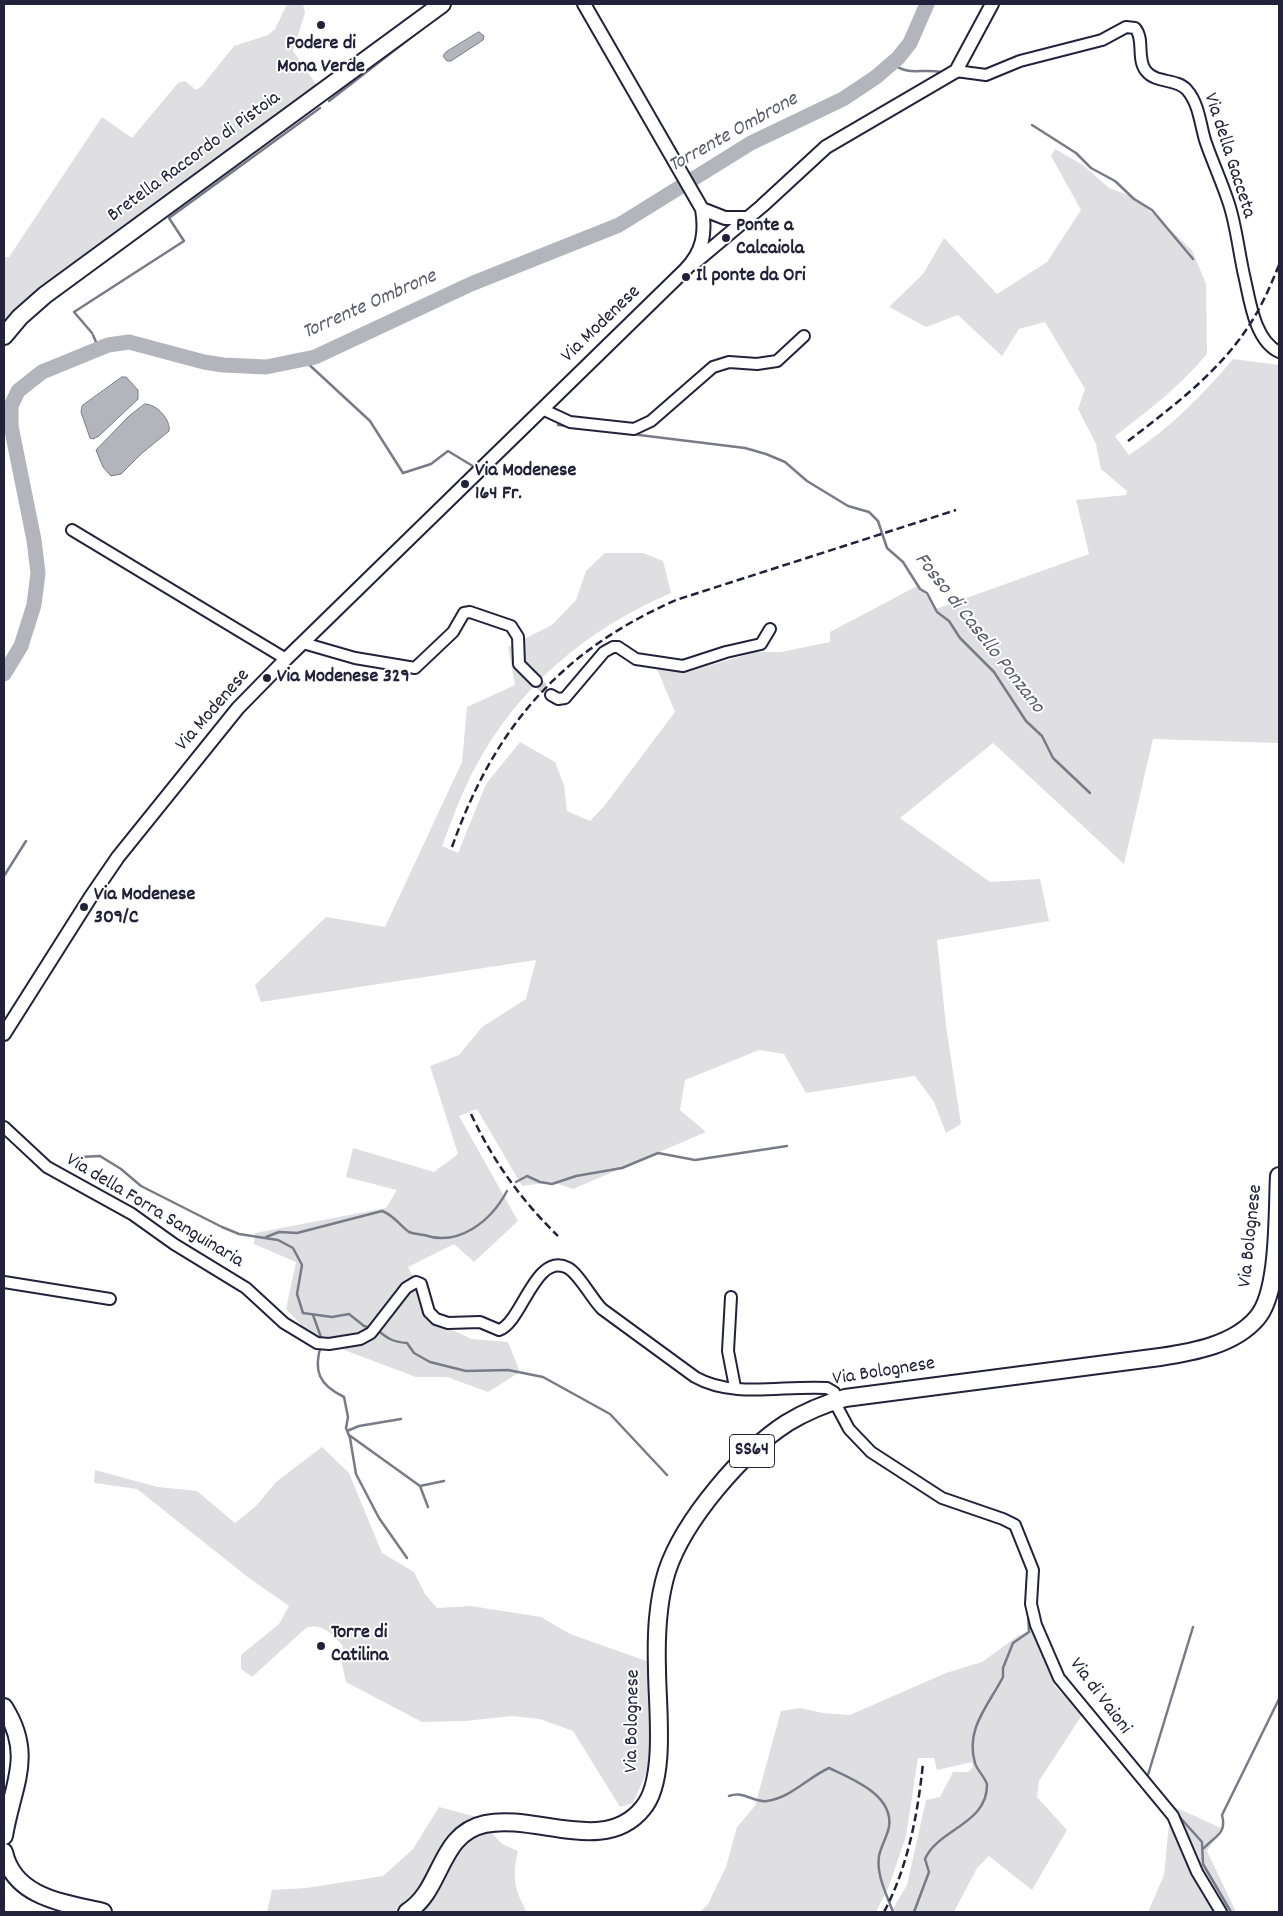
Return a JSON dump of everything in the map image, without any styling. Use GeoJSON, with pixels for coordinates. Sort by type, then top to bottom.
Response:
{"type":"FeatureCollection","features":[{"type":"Feature","properties":{"kind":"main road","name":"Bretella Raccordo di Pistoia"},"geometry":{"type":"LineString","coordinates":[[4,336],[20,317],[45,295],[442,4]]}},
{"type":"Feature","properties":{"kind":"main road","name":"Via Bolognese"},"geometry":{"type":"LineString","coordinates":[[407,1912],[429,1891],[447,1852],[455,1842],[477,1827],[495,1822],[505,1822],[601,1830],[625,1824],[644,1807],[651,1795],[658,1762],[658,1613],[667,1571],[677,1548],[707,1500],[753,1450],[794,1419],[836,1400],[868,1394],[1173,1355],[1206,1348],[1231,1337],[1258,1317],[1269,1295],[1274,1263],[1279,1176]]}},
{"type":"Feature","properties":{"kind":"main road"},"geometry":{"type":"LineString","coordinates":[[4,1707],[17,1732],[21,1760],[4,1836]]}},
{"type":"Feature","properties":{"kind":"main road"},"geometry":{"type":"LineString","coordinates":[[4,1852],[13,1875],[32,1891],[51,1900],[103,1912]]}},
{"type":"Feature","properties":{"kind":"street"},"geometry":{"type":"LineString","coordinates":[[584,4],[699,204],[704,238],[688,267]]}},
{"type":"Feature","properties":{"kind":"street"},"geometry":{"type":"LineString","coordinates":[[688,267],[703,258],[826,147],[956,70],[992,4]]}},
{"type":"Feature","properties":{"kind":"street","name":"Via della Gacceta"},"geometry":{"type":"LineString","coordinates":[[956,70],[986,75],[1020,60],[1102,40],[1126,27],[1135,28],[1139,35],[1141,57],[1147,72],[1156,78],[1184,87],[1194,101],[1205,140],[1230,206],[1248,294],[1265,342],[1279,352]]}},
{"type":"Feature","properties":{"kind":"street"},"geometry":{"type":"LineString","coordinates":[[699,204],[725,218],[748,218]]}},
{"type":"Feature","properties":{"kind":"street","name":"Via Modenese"},"geometry":{"type":"LineString","coordinates":[[4,1034],[84,907],[118,857],[238,708],[688,267]]}},
{"type":"Feature","properties":{"kind":"street"},"geometry":{"type":"LineString","coordinates":[[542,410],[570,422],[634,429],[651,421],[713,367],[729,362],[758,364],[777,361],[804,336]]}},
{"type":"Feature","properties":{"kind":"street"},"geometry":{"type":"LineString","coordinates":[[72,530],[286,659]]}},
{"type":"Feature","properties":{"kind":"street"},"geometry":{"type":"LineString","coordinates":[[303,643],[355,658],[414,668],[452,632],[464,613],[470,612],[502,622],[514,629],[518,637],[519,664],[536,681]]}},
{"type":"Feature","properties":{"kind":"street"},"geometry":{"type":"LineString","coordinates":[[552,695],[558,699],[565,698],[604,652],[613,647],[618,647],[636,659],[684,666],[726,652],[761,644],[770,629]]}},
{"type":"Feature","properties":{"kind":"street","name":"Via della Forra Sanguinaria"},"geometry":{"type":"LineString","coordinates":[[4,1127],[47,1167],[132,1214],[174,1244],[246,1288],[284,1323],[317,1343],[329,1344],[360,1339],[371,1333],[406,1288],[416,1282],[421,1284],[429,1312],[436,1319],[448,1323],[480,1322],[499,1330],[511,1322],[542,1273],[551,1267],[561,1266],[568,1268],[574,1274],[602,1309],[695,1377],[708,1384],[735,1388],[826,1388],[834,1392],[836,1400]]}},
{"type":"Feature","properties":{"kind":"street"},"geometry":{"type":"LineString","coordinates":[[4,1282],[110,1299]]}},
{"type":"Feature","properties":{"kind":"street"},"geometry":{"type":"LineString","coordinates":[[731,1297],[728,1351],[735,1388]]}},
{"type":"Feature","properties":{"kind":"street","name":"Via di Vaioni"},"geometry":{"type":"LineString","coordinates":[[836,1400],[845,1424],[871,1452],[942,1498],[1003,1518],[1015,1525],[1033,1570],[1031,1604],[1036,1625],[1059,1678],[1173,1816],[1197,1872],[1221,1912]]}},
{"type":"Feature","properties":{"kind":"shaded area"},"geometry":{"type":"Polygon","coordinates":[[[287,4],[303,4],[305,13],[293,51],[318,87],[4,326],[4,257],[9,257],[102,117],[132,138],[178,83],[185,81],[196,90],[201,87],[234,46],[268,35],[275,29],[287,4]]]}},
{"type":"Feature","properties":{"kind":"shaded area"},"geometry":{"type":"Polygon","coordinates":[[[479,32],[484,36],[483,40],[451,61],[447,61],[443,56],[446,52],[479,32]]]}},
{"type":"Feature","properties":{"kind":"shaded area"},"geometry":{"type":"Polygon","coordinates":[[[1055,149],[1083,165],[1109,188],[1136,198],[1192,250],[1206,284],[1207,354],[1175,387],[1115,436],[1129,455],[1185,411],[1233,359],[1279,365],[1279,743],[1153,739],[1124,864],[993,743],[900,818],[990,882],[1040,879],[1049,921],[937,940],[946,1026],[961,1124],[946,1133],[934,1102],[915,1076],[806,1093],[784,1054],[759,1050],[685,1080],[680,1110],[706,1132],[573,1189],[552,1182],[522,1186],[477,1109],[459,1116],[518,1221],[474,1262],[454,1244],[408,1267],[437,1323],[472,1339],[508,1342],[520,1372],[488,1392],[447,1377],[416,1377],[315,1339],[286,1309],[296,1262],[254,1244],[255,1233],[386,1208],[397,1190],[346,1177],[353,1148],[434,1172],[458,1154],[430,1066],[459,1055],[482,1027],[526,999],[536,960],[261,1002],[255,985],[326,917],[385,927],[462,762],[467,707],[515,685],[508,647],[552,625],[576,600],[586,571],[605,553],[643,553],[663,561],[671,593],[640,607],[584,642],[535,685],[513,710],[494,737],[466,785],[442,846],[458,853],[486,784],[520,742],[555,762],[564,785],[567,811],[590,821],[605,805],[675,712],[657,669],[687,672],[756,652],[781,652],[830,642],[830,632],[919,585],[936,609],[1089,554],[1076,500],[1126,495],[1127,491],[1101,469],[1096,444],[1078,409],[1085,389],[1045,322],[1019,329],[1002,356],[958,315],[926,327],[889,307],[923,274],[944,238],[997,294],[1047,262],[1081,210],[1051,156],[1055,149]]]}},
{"type":"Feature","properties":{"kind":"shaded area"},"geometry":{"type":"Polygon","coordinates":[[[122,377],[126,377],[138,390],[138,399],[99,436],[93,439],[90,438],[81,412],[82,406],[122,377]]]}},
{"type":"Feature","properties":{"kind":"shaded area"},"geometry":{"type":"Polygon","coordinates":[[[145,404],[154,407],[162,413],[168,422],[169,431],[141,454],[121,474],[111,476],[103,467],[96,450],[129,416],[145,404]]]}},
{"type":"Feature","properties":{"kind":"shaded area"},"geometry":{"type":"Polygon","coordinates":[[[322,1447],[349,1473],[382,1553],[414,1572],[425,1594],[437,1608],[471,1606],[541,1617],[570,1634],[652,1663],[656,1752],[633,1803],[620,1807],[573,1731],[540,1719],[512,1716],[465,1721],[422,1722],[346,1682],[342,1664],[343,1646],[322,1628],[306,1628],[252,1677],[241,1669],[241,1655],[279,1624],[289,1606],[249,1578],[137,1489],[94,1483],[95,1470],[158,1487],[197,1491],[235,1523],[256,1506],[276,1482],[322,1447]]]}},
{"type":"Feature","properties":{"kind":"shaded area"},"geometry":{"type":"Polygon","coordinates":[[[1033,1630],[1055,1686],[1082,1715],[1039,1781],[1037,1797],[1067,1830],[1032,1890],[989,1856],[977,1868],[954,1912],[891,1912],[907,1885],[926,1800],[940,1797],[953,1772],[968,1772],[973,1767],[972,1762],[937,1770],[934,1758],[918,1758],[906,1836],[889,1886],[876,1912],[700,1912],[708,1904],[726,1867],[737,1827],[755,1806],[781,1711],[800,1708],[823,1713],[850,1715],[946,1673],[982,1662],[1019,1635],[1033,1630]]]}},
{"type":"Feature","properties":{"kind":"shaded area"},"geometry":{"type":"Polygon","coordinates":[[[439,1807],[477,1817],[502,1844],[518,1851],[515,1883],[527,1912],[267,1912],[272,1890],[306,1888],[383,1876],[413,1849],[439,1807]]]}},
{"type":"Feature","properties":{"kind":"shaded area"},"geometry":{"type":"Polygon","coordinates":[[[1175,1807],[1221,1828],[1207,1851],[1236,1912],[1148,1912],[1164,1875],[1169,1824],[1175,1807]]]}},
{"type":"Feature","properties":{"kind":"waterway","name":"Torrente Ombrone"},"geometry":{"type":"LineString","coordinates":[[4,674],[21,646],[34,605],[38,573],[34,540],[11,426],[11,406],[18,391],[42,372],[108,345],[129,342],[204,362],[223,365],[266,367],[315,357],[471,284],[619,225],[751,143],[843,99],[876,77],[898,58],[910,43],[927,4]]}},
{"type":"Feature","properties":{"kind":"waterway"},"geometry":{"type":"LineString","coordinates":[[329,101],[422,29],[423,26]]}},
{"type":"Feature","properties":{"kind":"waterway"},"geometry":{"type":"LineString","coordinates":[[892,63],[904,70],[941,72]]}},
{"type":"Feature","properties":{"kind":"waterway"},"geometry":{"type":"LineString","coordinates":[[92,333],[74,312],[184,241],[169,218],[320,108]]}},
{"type":"Feature","properties":{"kind":"waterway"},"geometry":{"type":"LineString","coordinates":[[1032,125],[1076,153],[1091,168],[1115,181],[1134,199],[1152,210],[1193,259]]}},
{"type":"Feature","properties":{"kind":"waterway"},"geometry":{"type":"LineString","coordinates":[[93,335],[99,349]]}},
{"type":"Feature","properties":{"kind":"waterway","name":"Fosso di Casello Ponzano"},"geometry":{"type":"LineString","coordinates":[[303,359],[370,421],[403,473],[431,464],[448,451],[476,468]]}},
{"type":"Feature","properties":{"kind":"waterway","name":"Torrente Ombrone"},"geometry":{"type":"LineString","coordinates":[[4,404],[11,406]]}},
{"type":"Feature","properties":{"kind":"waterway","name":"Fosso di Casello Ponzano"},"geometry":{"type":"LineString","coordinates":[[558,425],[568,426]]}},
{"type":"Feature","properties":{"kind":"waterway","name":"Fosso di Casello Ponzano"},"geometry":{"type":"LineString","coordinates":[[581,428],[623,433]]}},
{"type":"Feature","properties":{"kind":"waterway","name":"Fosso di Casello Ponzano"},"geometry":{"type":"LineString","coordinates":[[631,434],[745,448],[766,454],[785,462],[807,481],[848,506],[869,512],[878,521],[887,548],[903,562],[920,589],[927,593],[937,612],[949,621],[960,638],[994,672],[1026,721],[1042,736],[1053,758],[1090,793]]}},
{"type":"Feature","properties":{"kind":"waterway"},"geometry":{"type":"LineString","coordinates":[[4,876],[26,841]]}},
{"type":"Feature","properties":{"kind":"waterway"},"geometry":{"type":"LineString","coordinates":[[516,1182],[527,1176],[540,1182],[552,1184],[576,1176],[622,1168],[658,1153],[695,1160],[787,1146]]}},
{"type":"Feature","properties":{"kind":"waterway"},"geometry":{"type":"LineString","coordinates":[[80,1157],[100,1156],[121,1169],[141,1186],[222,1227],[239,1234],[278,1240],[293,1248],[302,1265],[297,1294],[303,1313],[332,1317],[349,1314],[364,1326],[371,1328]]}},
{"type":"Feature","properties":{"kind":"waterway"},"geometry":{"type":"LineString","coordinates":[[266,1237],[279,1232],[297,1233],[382,1211],[390,1215],[409,1232],[437,1238],[449,1237],[473,1229],[492,1212],[507,1191]]}},
{"type":"Feature","properties":{"kind":"waterway"},"geometry":{"type":"LineString","coordinates":[[313,1315],[322,1340]]}},
{"type":"Feature","properties":{"kind":"waterway"},"geometry":{"type":"LineString","coordinates":[[376,1329],[390,1339],[407,1343],[414,1353],[430,1362],[466,1371],[508,1370],[543,1377],[610,1414],[667,1475]]}},
{"type":"Feature","properties":{"kind":"waterway"},"geometry":{"type":"LineString","coordinates":[[321,1345],[318,1370],[324,1382],[344,1397],[348,1417],[346,1428],[350,1438],[356,1474],[379,1518],[407,1558]]}},
{"type":"Feature","properties":{"kind":"waterway"},"geometry":{"type":"LineString","coordinates":[[347,1431],[359,1426],[401,1419]]}},
{"type":"Feature","properties":{"kind":"waterway"},"geometry":{"type":"LineString","coordinates":[[349,1435],[420,1486],[428,1507]]}},
{"type":"Feature","properties":{"kind":"waterway"},"geometry":{"type":"LineString","coordinates":[[420,1486],[444,1481]]}},
{"type":"Feature","properties":{"kind":"waterway"},"geometry":{"type":"LineString","coordinates":[[914,1912],[929,1872],[925,1859],[931,1849],[971,1817],[980,1808],[985,1797],[987,1784],[975,1763],[973,1739],[980,1718],[1003,1677],[1003,1668],[1013,1643],[1029,1632],[1028,1613]]}},
{"type":"Feature","properties":{"kind":"waterway"},"geometry":{"type":"LineString","coordinates":[[1147,1778],[1193,1627]]}},
{"type":"Feature","properties":{"kind":"waterway"},"geometry":{"type":"LineString","coordinates":[[1204,1848],[1221,1831],[1223,1826],[1222,1815],[1279,1699]]}},
{"type":"Feature","properties":{"kind":"waterway"},"geometry":{"type":"LineString","coordinates":[[729,1796],[744,1795],[762,1801],[776,1799],[829,1768],[849,1777],[870,1790],[885,1806],[889,1816],[889,1827],[878,1863],[883,1885],[893,1912]]}},
{"type":"Feature","properties":{"kind":"waterway"},"geometry":{"type":"LineString","coordinates":[[1176,1813],[1202,1842],[1203,1864],[1231,1912]]}},
{"type":"Feature","properties":{"kind":"tunnel"},"geometry":{"type":"LineString","coordinates":[[536,681],[551,695]]}},
{"type":"Feature","properties":{"kind":"railway"},"geometry":{"type":"LineString","coordinates":[[1128,441],[1193,389],[1223,360],[1253,320],[1279,265]]}},
{"type":"Feature","properties":{"kind":"railway"},"geometry":{"type":"LineString","coordinates":[[452,847],[469,804],[488,765],[511,730],[536,698],[565,669],[598,643],[635,620],[676,600],[956,510]]}},
{"type":"Feature","properties":{"kind":"railway"},"geometry":{"type":"LineString","coordinates":[[471,1114],[498,1164],[520,1194],[558,1236]]}},
{"type":"Feature","properties":{"kind":"railway"},"geometry":{"type":"LineString","coordinates":[[884,1912],[900,1877],[911,1839],[923,1763]]}},
{"type":"Feature","properties":{"kind":"place","name":"Podere di Mona Verde"},"geometry":{"type":"Point","coordinates":[321,25]}},
{"type":"Feature","properties":{"kind":"place","name":"Ponte a Calcaiola"},"geometry":{"type":"Point","coordinates":[726,238]}},
{"type":"Feature","properties":{"kind":"place","name":"Il ponte da Ori"},"geometry":{"type":"Point","coordinates":[686,277]}},
{"type":"Feature","properties":{"kind":"place","name":"Via Modenese 164 Fr."},"geometry":{"type":"Point","coordinates":[465,484]}},
{"type":"Feature","properties":{"kind":"place","name":"Via Modenese 329"},"geometry":{"type":"Point","coordinates":[267,678]}},
{"type":"Feature","properties":{"kind":"place","name":"Via Modenese 309/C"},"geometry":{"type":"Point","coordinates":[84,907]}},
{"type":"Feature","properties":{"kind":"place","name":"Torre di Catilina"},"geometry":{"type":"Point","coordinates":[321,1646]}}]}
